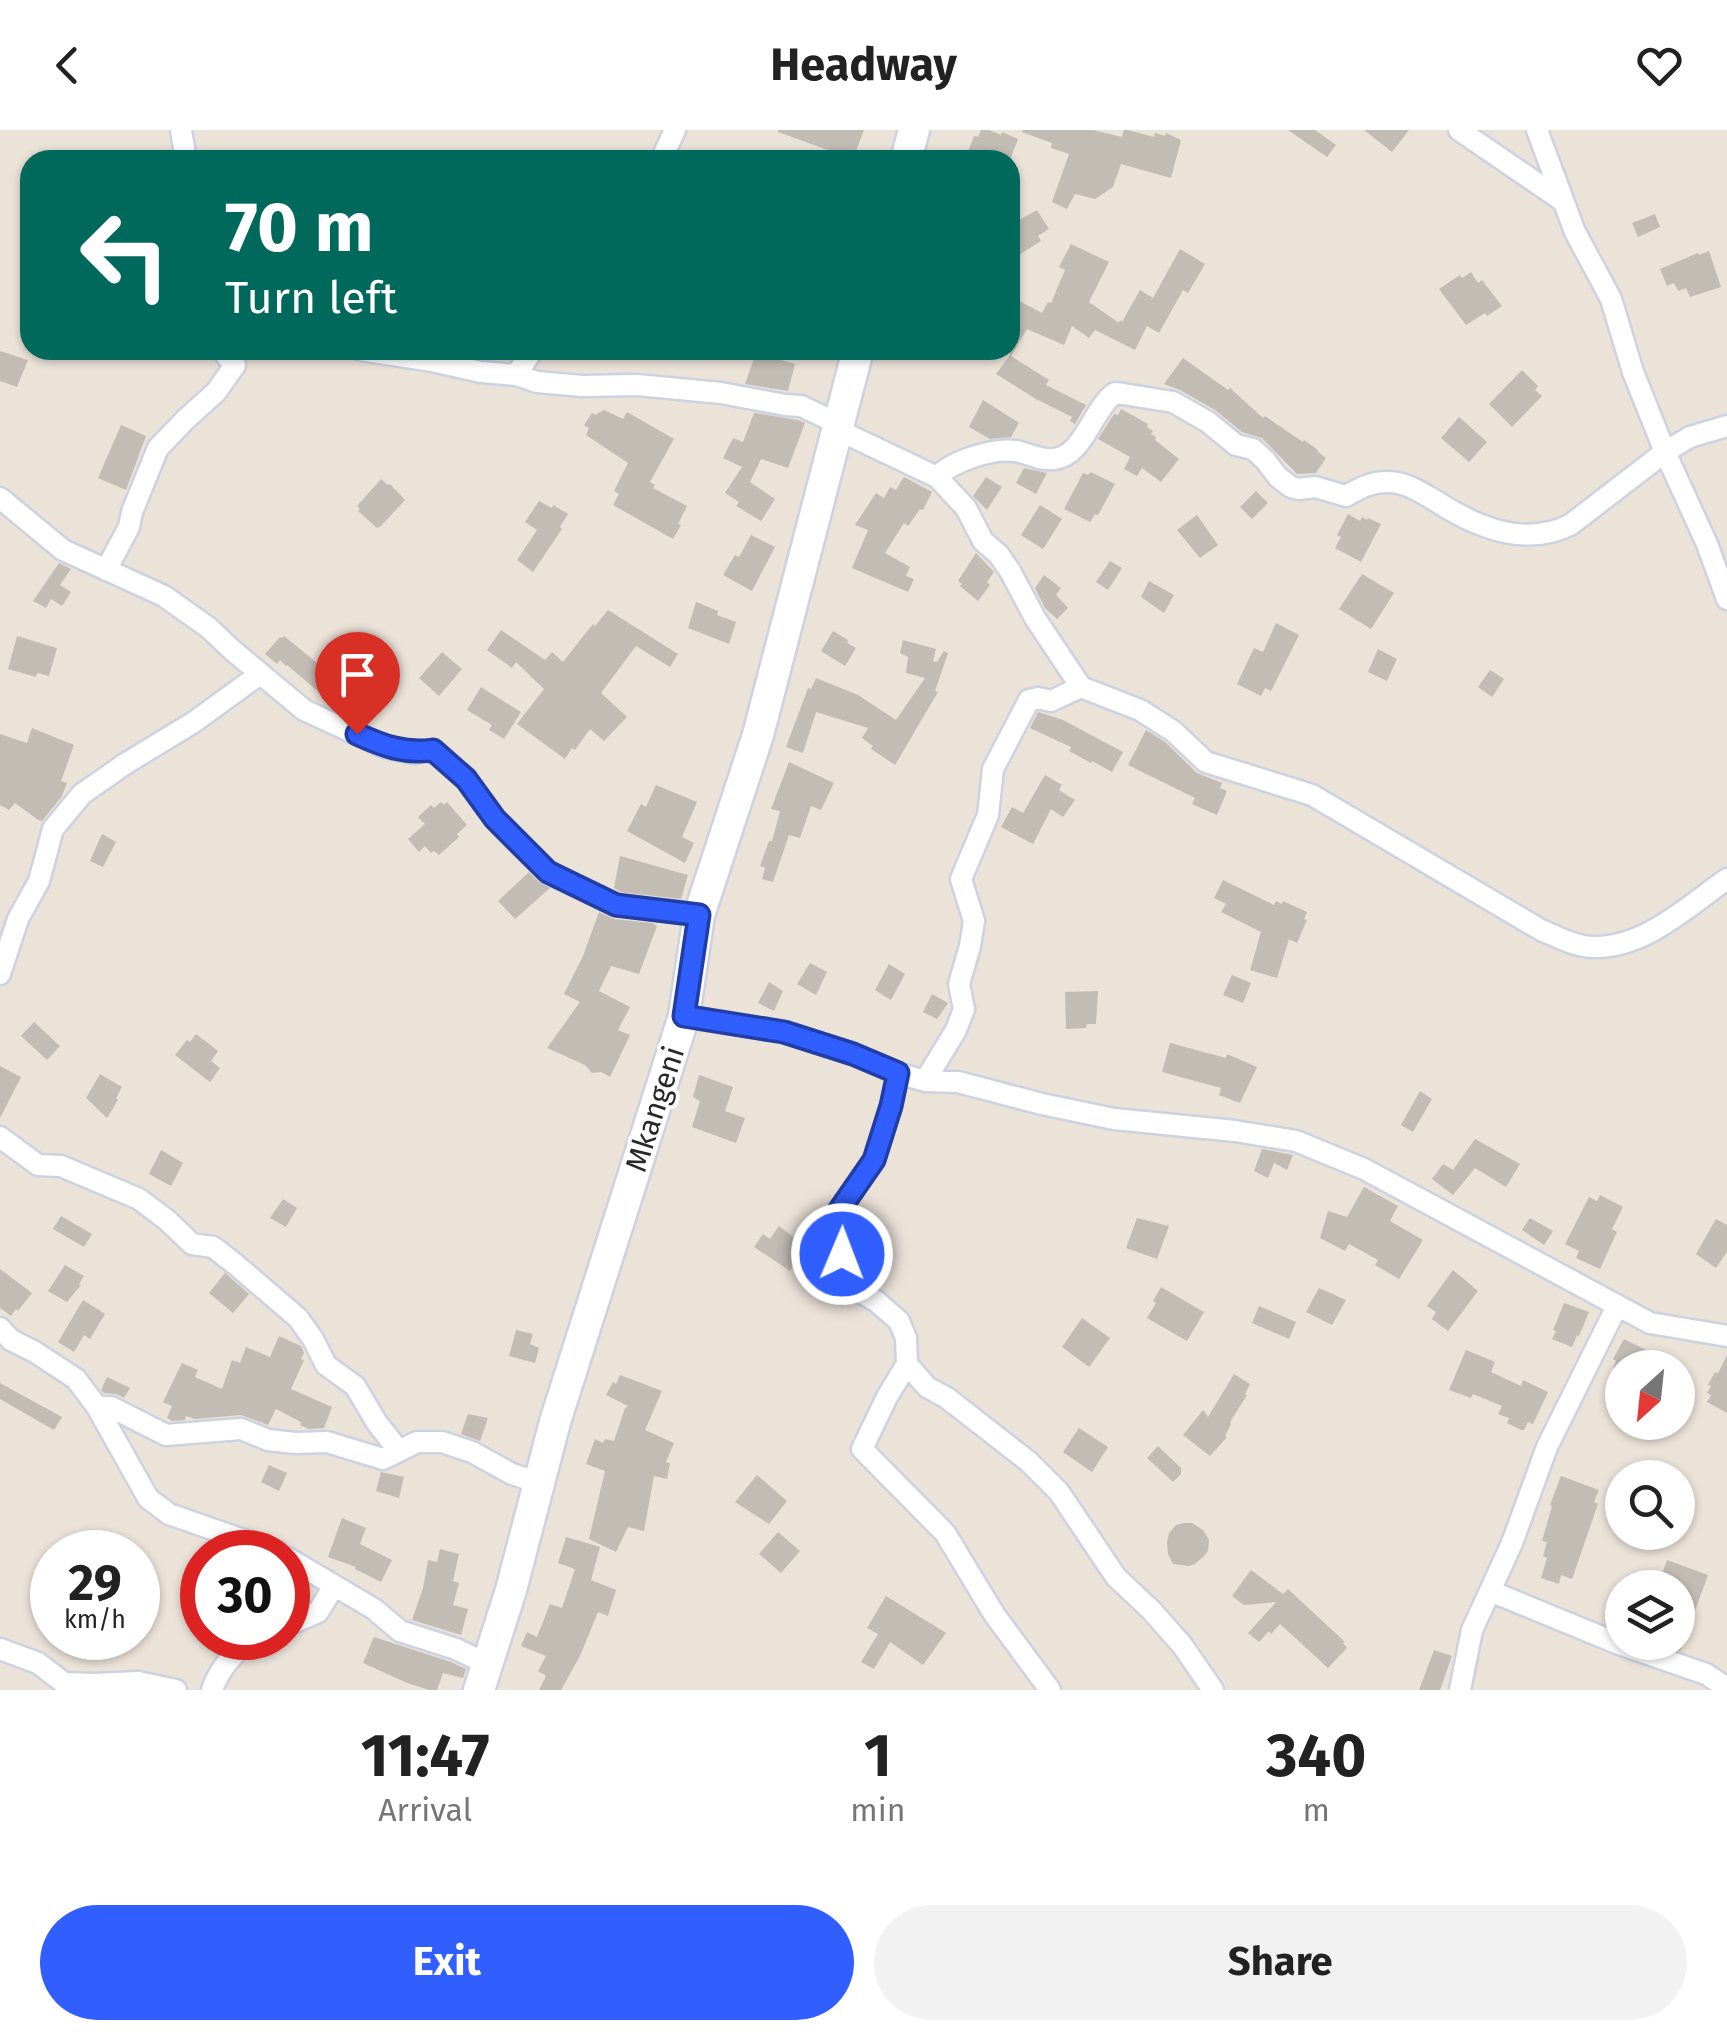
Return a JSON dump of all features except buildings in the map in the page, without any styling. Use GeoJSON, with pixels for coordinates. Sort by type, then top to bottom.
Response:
{"type":"FeatureCollection","features":[{"type":"Feature","properties":{"kind":"street"},"geometry":{"type":"LineString","coordinates":[[1459,130],[1563,201]]}},
{"type":"Feature","properties":{"kind":"street"},"geometry":{"type":"LineString","coordinates":[[1538,130],[1575,232],[1611,299],[1665,452],[1708,544],[1727,598]]}},
{"type":"Feature","properties":{"kind":"street"},"geometry":{"type":"LineString","coordinates":[[106,570],[129,527],[158,448],[216,392],[235,366],[230,360]]}},
{"type":"Feature","properties":{"kind":"street"},"geometry":{"type":"LineString","coordinates":[[426,360],[537,382],[636,385],[801,406],[937,477],[966,508],[983,541],[1010,570],[1035,618],[1081,686],[1140,710],[1173,731],[1206,762],[1312,794],[1541,930],[1568,942],[1594,947],[1625,942],[1651,932],[1727,879]]}},
{"type":"Feature","properties":{"kind":"street"},"geometry":{"type":"LineString","coordinates":[[516,375],[526,360]]}},
{"type":"Feature","properties":{"kind":"street","name":"Mkangeni"},"geometry":{"type":"LineString","coordinates":[[483,1677],[511,1590],[555,1422],[684,1016],[699,915],[758,735],[855,360]]}},
{"type":"Feature","properties":{"kind":"street"},"geometry":{"type":"LineString","coordinates":[[937,477],[946,467],[998,449],[1055,460],[1064,456],[1082,442],[1103,404],[1116,393],[1173,402],[1208,422],[1236,445],[1253,449],[1291,487],[1315,487],[1346,496],[1368,484],[1392,481],[1421,492],[1471,521],[1527,536],[1555,532],[1570,525],[1665,452],[1690,437],[1727,426]]}},
{"type":"Feature","properties":{"kind":"street"},"geometry":{"type":"LineString","coordinates":[[0,498],[62,550],[164,596],[209,628],[304,710],[384,747],[414,753],[433,750],[466,779],[495,819],[548,872],[616,905],[699,915]]}},
{"type":"Feature","properties":{"kind":"street"},"geometry":{"type":"LineString","coordinates":[[0,974],[18,920],[40,881],[53,828],[82,794],[260,674]]}},
{"type":"Feature","properties":{"kind":"street"},"geometry":{"type":"LineString","coordinates":[[926,1080],[964,1009],[959,984],[974,921],[961,879],[988,816],[993,769],[1029,700],[1051,701],[1081,686]]}},
{"type":"Feature","properties":{"kind":"street"},"geometry":{"type":"LineString","coordinates":[[684,1016],[784,1032],[898,1073],[958,1082],[1114,1119],[1296,1140],[1364,1169],[1650,1323],[1727,1336]]}},
{"type":"Feature","properties":{"kind":"street"},"geometry":{"type":"LineString","coordinates":[[898,1073],[874,1160],[838,1212],[850,1287],[876,1301],[899,1321],[906,1338],[907,1364],[862,1449],[945,1533],[994,1614],[1050,1690]]}},
{"type":"Feature","properties":{"kind":"street"},"geometry":{"type":"LineString","coordinates":[[0,1136],[38,1165],[61,1166],[139,1199],[192,1244],[212,1247],[235,1264],[298,1318],[326,1365],[354,1386],[400,1450]]}},
{"type":"Feature","properties":{"kind":"street"},"geometry":{"type":"LineString","coordinates":[[1460,1690],[1472,1630],[1512,1544],[1548,1447],[1617,1306]]}},
{"type":"Feature","properties":{"kind":"street"},"geometry":{"type":"LineString","coordinates":[[0,1328],[11,1340],[76,1379],[148,1498],[169,1514],[215,1530]]}},
{"type":"Feature","properties":{"kind":"street"},"geometry":{"type":"LineString","coordinates":[[907,1364],[926,1387],[1030,1462],[1059,1492],[1116,1577],[1182,1645],[1213,1690]]}},
{"type":"Feature","properties":{"kind":"street"},"geometry":{"type":"LineString","coordinates":[[96,1407],[111,1407],[166,1436],[241,1429],[268,1440],[326,1442],[383,1459],[416,1442],[442,1442],[539,1484]]}},
{"type":"Feature","properties":{"kind":"street"},"geometry":{"type":"LineString","coordinates":[[310,1571],[374,1609],[400,1631],[456,1649],[483,1677]]}},
{"type":"Feature","properties":{"kind":"street"},"geometry":{"type":"LineString","coordinates":[[310,1615],[318,1612],[334,1586]]}},
{"type":"Feature","properties":{"kind":"street"},"geometry":{"type":"LineString","coordinates":[[1490,1591],[1706,1674],[1727,1688]]}},
{"type":"Feature","properties":{"kind":"street"},"geometry":{"type":"LineString","coordinates":[[0,1649],[38,1663],[64,1683],[138,1682],[176,1690]]}},
{"type":"Feature","properties":{"kind":"street"},"geometry":{"type":"LineString","coordinates":[[212,1690],[231,1660]]}},
{"type":"Feature","properties":{"kind":"route"},"geometry":{"type":"LineString","coordinates":[[357,734],[384,747],[414,753],[433,750],[466,779],[495,819],[548,872],[576,887],[616,905],[699,915],[684,1016],[784,1032],[898,1073],[874,1160],[838,1212],[842,1254]]}}]}
